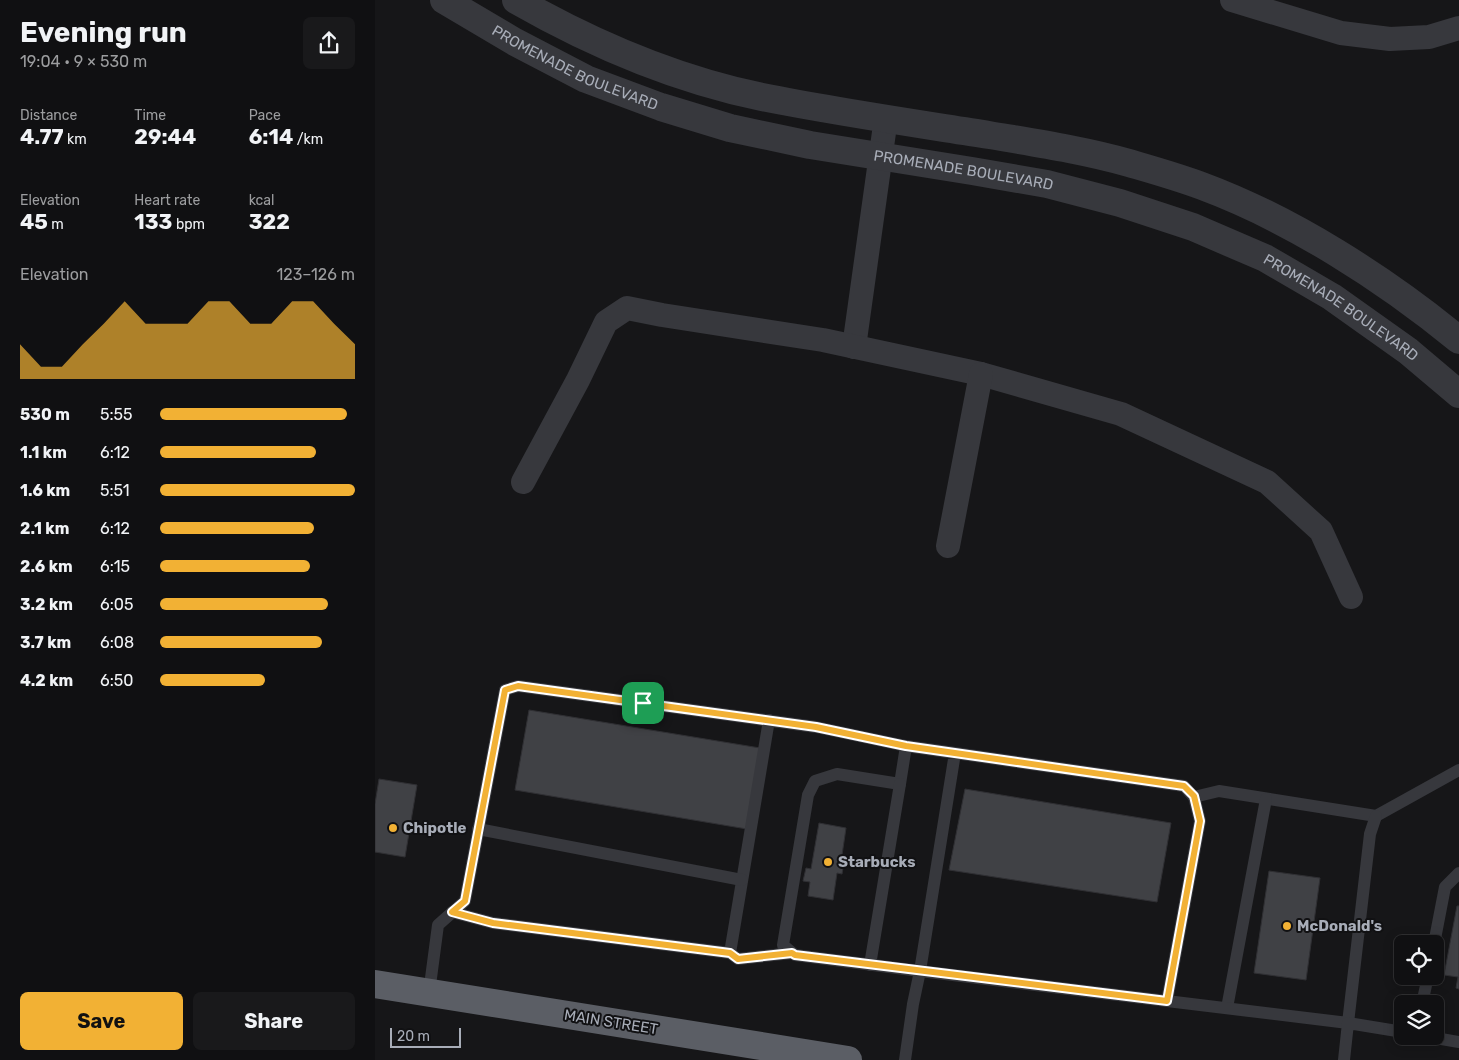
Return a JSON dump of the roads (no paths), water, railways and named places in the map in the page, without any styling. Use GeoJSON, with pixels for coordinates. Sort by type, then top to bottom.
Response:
{"type":"FeatureCollection","features":[{"type":"Feature","properties":{"kind":"highway","name":"MAIN STREET"},"geometry":{"type":"LineString","coordinates":[[375,984],[848,1060]]}},
{"type":"Feature","properties":{"kind":"street","name":"PROMENADE BOULEVARD"},"geometry":{"type":"LineString","coordinates":[[444,0],[515,42],[586,79],[661,107],[730,128],[810,145],[1047,184],[1120,203],[1193,227],[1265,258],[1332,297],[1408,351],[1459,394]]}},
{"type":"Feature","properties":{"kind":"street","name":"PROMENADE BOULEVARD"},"geometry":{"type":"LineString","coordinates":[[516,0],[603,46],[662,69],[761,97],[1068,148],[1128,163],[1202,186],[1264,213],[1315,240],[1435,320],[1459,340]]}},
{"type":"Feature","properties":{"kind":"street"},"geometry":{"type":"LineString","coordinates":[[1232,0],[1341,33],[1390,39],[1429,37],[1459,28]]}},
{"type":"Feature","properties":{"kind":"street"},"geometry":{"type":"LineString","coordinates":[[854,347],[886,118]]}},
{"type":"Feature","properties":{"kind":"street"},"geometry":{"type":"LineString","coordinates":[[523,482],[578,380],[606,322],[627,308],[823,340],[981,374],[1121,414],[1267,482],[1321,531],[1351,597]]}},
{"type":"Feature","properties":{"kind":"street"},"geometry":{"type":"LineString","coordinates":[[948,546],[981,374]]}},
{"type":"Feature","properties":{"kind":"lane"},"geometry":{"type":"LineString","coordinates":[[429,993],[438,925],[465,901],[505,690],[518,686],[816,727],[906,746],[1184,786],[1194,796],[1200,821],[1167,1001]]}},
{"type":"Feature","properties":{"kind":"lane"},"geometry":{"type":"LineString","coordinates":[[730,953],[769,720]]}},
{"type":"Feature","properties":{"kind":"lane"},"geometry":{"type":"LineString","coordinates":[[870,965],[906,746]]}},
{"type":"Feature","properties":{"kind":"lane"},"geometry":{"type":"LineString","coordinates":[[905,1060],[955,753]]}},
{"type":"Feature","properties":{"kind":"lane"},"geometry":{"type":"LineString","coordinates":[[1194,796],[1219,792],[1376,816],[1459,770]]}},
{"type":"Feature","properties":{"kind":"lane"},"geometry":{"type":"LineString","coordinates":[[900,784],[837,774],[815,781],[808,795],[783,945],[795,955],[920,972],[1348,1023],[1394,1031]]}},
{"type":"Feature","properties":{"kind":"lane"},"geometry":{"type":"LineString","coordinates":[[1227,1008],[1266,799]]}},
{"type":"Feature","properties":{"kind":"lane"},"geometry":{"type":"LineString","coordinates":[[1344,1060],[1370,834],[1376,816]]}},
{"type":"Feature","properties":{"kind":"lane"},"geometry":{"type":"LineString","coordinates":[[478,829],[743,880]]}},
{"type":"Feature","properties":{"kind":"lane"},"geometry":{"type":"LineString","coordinates":[[1436,935],[1445,887],[1459,873]]}},
{"type":"Feature","properties":{"kind":"lane"},"geometry":{"type":"LineString","coordinates":[[452,912],[493,923],[730,953],[738,959],[792,953]]}},
{"type":"Feature","properties":{"kind":"lane"},"geometry":{"type":"LineString","coordinates":[[1444,1039],[1459,1042]]}},
{"type":"Feature","properties":{"kind":"place","name":"Chipotle"},"geometry":{"type":"Point","coordinates":[393,828]}},
{"type":"Feature","properties":{"kind":"place","name":"Starbucks"},"geometry":{"type":"Point","coordinates":[828,862]}},
{"type":"Feature","properties":{"kind":"place","name":"McDonald's"},"geometry":{"type":"Point","coordinates":[1287,926]}}]}
